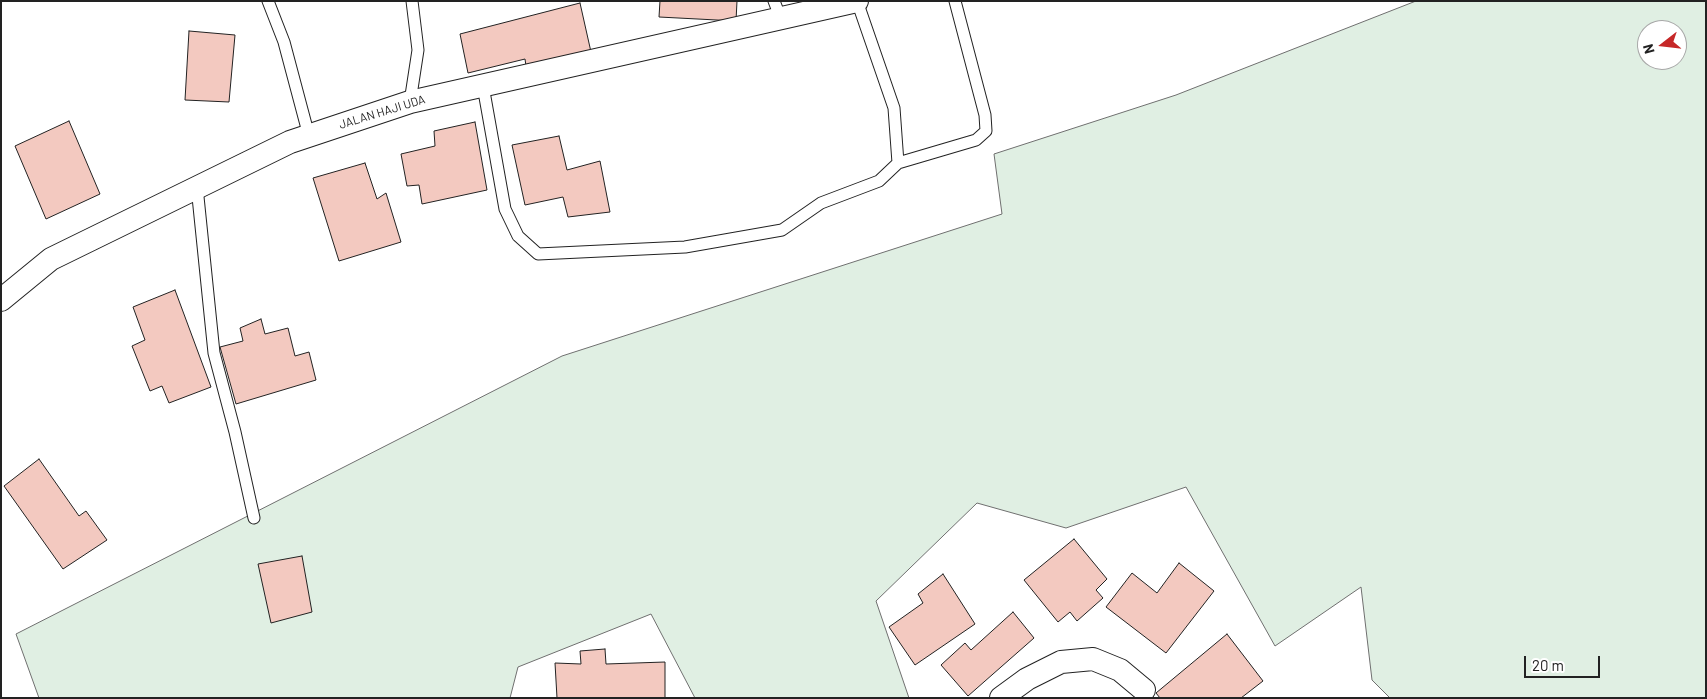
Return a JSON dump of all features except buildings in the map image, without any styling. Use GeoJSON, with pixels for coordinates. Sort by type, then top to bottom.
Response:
{"type":"FeatureCollection","features":[{"type":"Feature","properties":{"kind":"street","name":"JALAN HAJI UDA"},"geometry":{"type":"LineString","coordinates":[[1,300],[51,259],[290,142],[410,102],[483,86],[777,10],[857,1]]}},
{"type":"Feature","properties":{"kind":"street"},"geometry":{"type":"LineString","coordinates":[[1001,698],[1027,679],[1061,662],[1093,658],[1120,670],[1144,690]]}},
{"type":"Feature","properties":{"kind":"lane"},"geometry":{"type":"LineString","coordinates":[[268,1],[284,42],[309,136]]}},
{"type":"Feature","properties":{"kind":"lane"},"geometry":{"type":"LineString","coordinates":[[410,102],[418,50],[412,1]]}},
{"type":"Feature","properties":{"kind":"lane"},"geometry":{"type":"LineString","coordinates":[[857,1],[894,108],[898,163]]}},
{"type":"Feature","properties":{"kind":"lane"},"geometry":{"type":"LineString","coordinates":[[483,86],[505,209],[518,236],[538,254],[685,247],[782,230],[821,203],[879,181],[898,163],[976,140],[986,131],[985,115],[955,1]]}},
{"type":"Feature","properties":{"kind":"lane"},"geometry":{"type":"LineString","coordinates":[[197,188],[214,353],[235,432],[254,518]]}},
{"type":"Feature","properties":{"kind":"green space"},"geometry":{"type":"Polygon","coordinates":[[[1416,1],[1706,1],[1706,698],[1390,698],[1372,680],[1361,587],[1275,646],[1186,487],[1066,528],[977,503],[876,601],[909,698],[695,698],[651,614],[518,667],[510,698],[39,698],[16,634],[562,356],[1002,214],[994,154],[1176,95],[1416,1]]]}}]}
